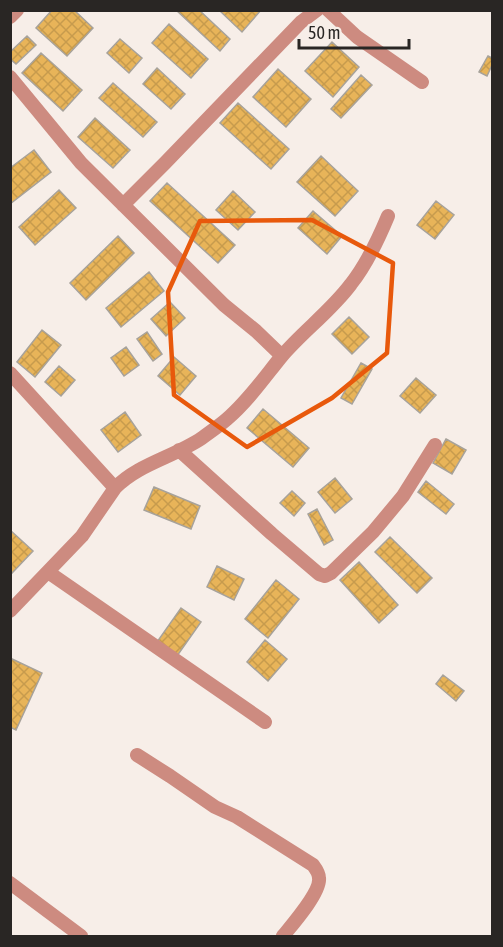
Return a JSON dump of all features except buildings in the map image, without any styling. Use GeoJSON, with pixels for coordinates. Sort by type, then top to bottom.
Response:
{"type":"FeatureCollection","features":[{"type":"Feature","properties":{"kind":"street"},"geometry":{"type":"LineString","coordinates":[[10,17],[17,10]]}},
{"type":"Feature","properties":{"kind":"street"},"geometry":{"type":"LineString","coordinates":[[123,205],[301,22],[317,10]]}},
{"type":"Feature","properties":{"kind":"street"},"geometry":{"type":"LineString","coordinates":[[328,10],[357,38],[423,82]]}},
{"type":"Feature","properties":{"kind":"street"},"geometry":{"type":"LineString","coordinates":[[10,77],[81,163],[224,305],[282,356]]}},
{"type":"Feature","properties":{"kind":"street"},"geometry":{"type":"LineString","coordinates":[[10,611],[82,536],[123,480],[198,440],[228,419],[282,356],[351,285],[376,246],[388,216]]}},
{"type":"Feature","properties":{"kind":"street"},"geometry":{"type":"LineString","coordinates":[[10,373],[115,488]]}},
{"type":"Feature","properties":{"kind":"street"},"geometry":{"type":"LineString","coordinates":[[179,450],[272,534],[319,574],[325,576],[331,573],[373,532],[396,505],[435,445]]}},
{"type":"Feature","properties":{"kind":"street"},"geometry":{"type":"LineString","coordinates":[[48,572],[266,722]]}},
{"type":"Feature","properties":{"kind":"street"},"geometry":{"type":"LineString","coordinates":[[137,755],[215,807],[259,830],[313,865],[317,870],[319,885],[283,936]]}},
{"type":"Feature","properties":{"kind":"street"},"geometry":{"type":"LineString","coordinates":[[10,883],[81,936]]}},
{"type":"Feature","properties":{"kind":"highlighted area"},"geometry":{"type":"Polygon","coordinates":[[[312,220],[393,263],[387,353],[332,398],[247,447],[174,395],[168,292],[200,221],[312,220]]]}}]}
